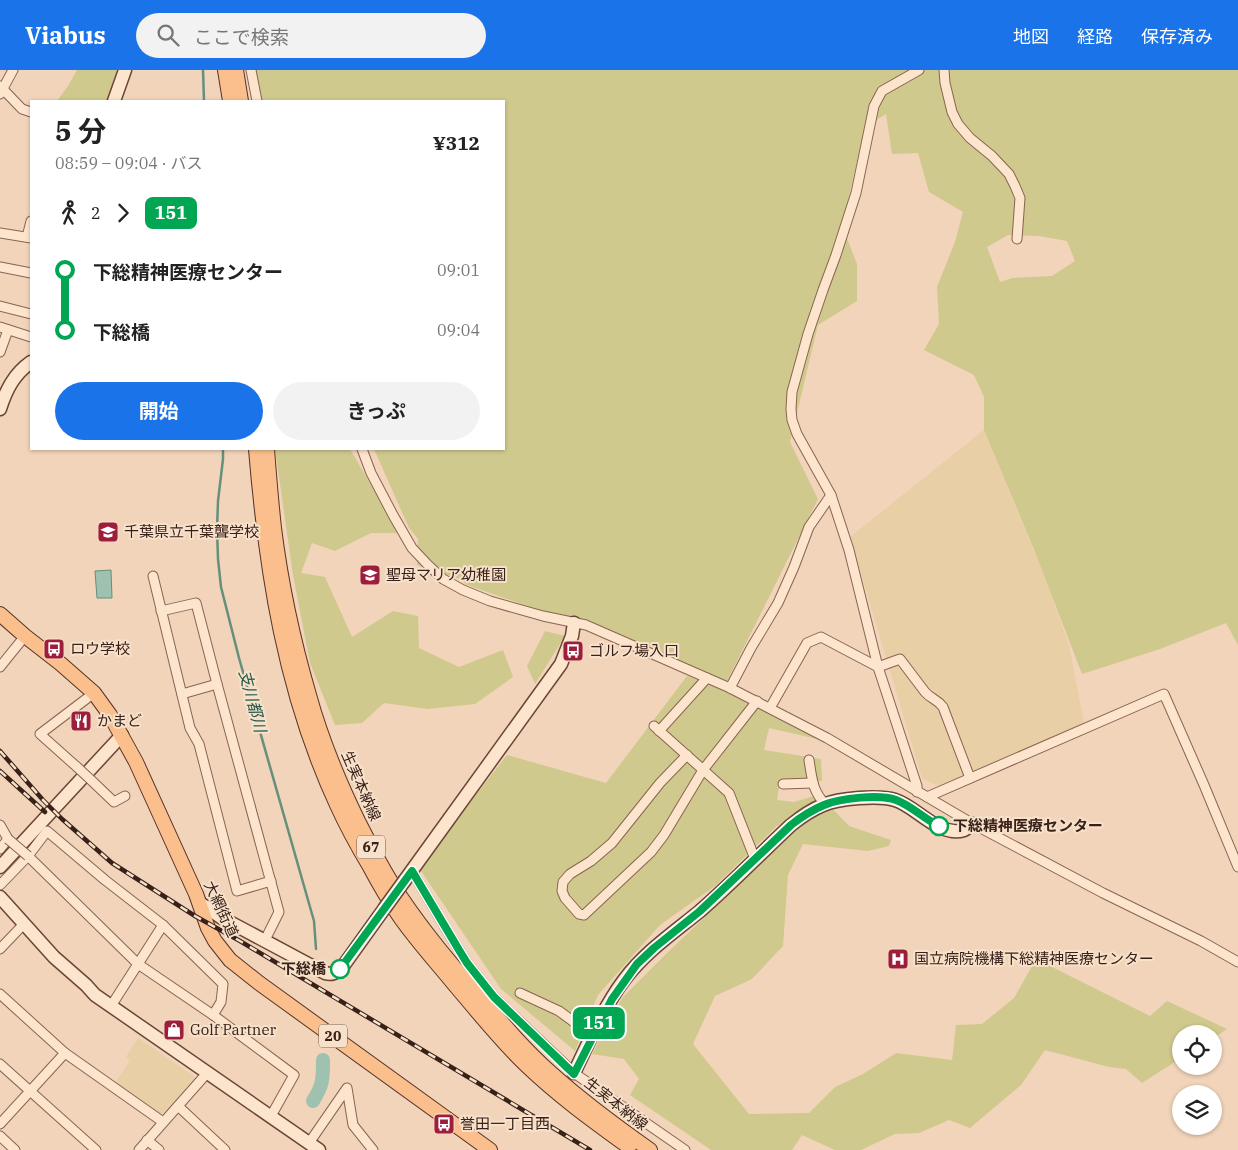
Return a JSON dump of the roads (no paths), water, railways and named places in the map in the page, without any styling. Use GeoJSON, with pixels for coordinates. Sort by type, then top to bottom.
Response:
{"type":"FeatureCollection","features":[{"type":"Feature","properties":{"kind":"main road"},"geometry":{"type":"LineString","coordinates":[[225,70],[230,100]]}},
{"type":"Feature","properties":{"kind":"main road"},"geometry":{"type":"LineString","coordinates":[[236,70],[241,100]]}},
{"type":"Feature","properties":{"kind":"main road","name":"生実本納線"},"geometry":{"type":"LineString","coordinates":[[256,450],[265,542],[273,594],[285,650],[296,692],[321,766],[336,804],[353,837],[385,895],[400,917],[497,1034],[524,1063],[559,1094],[633,1150]]}},
{"type":"Feature","properties":{"kind":"main road","name":"生実本納線"},"geometry":{"type":"LineString","coordinates":[[267,450],[274,528],[289,614],[300,663],[322,738],[350,804],[373,851],[393,886],[436,944],[495,1015],[530,1053],[590,1105],[650,1150]]}},
{"type":"Feature","properties":{"kind":"main road","name":"大網街道"},"geometry":{"type":"LineString","coordinates":[[0,614],[94,693],[110,715],[136,762],[200,903],[208,928],[215,941],[230,960],[490,1150]]}},
{"type":"Feature","properties":{"kind":"street"},"geometry":{"type":"LineString","coordinates":[[13,70],[1,90],[22,109],[30,112]]}},
{"type":"Feature","properties":{"kind":"street"},"geometry":{"type":"LineString","coordinates":[[114,100],[125,70]]}},
{"type":"Feature","properties":{"kind":"street"},"geometry":{"type":"LineString","coordinates":[[252,70],[257,100]]}},
{"type":"Feature","properties":{"kind":"street"},"geometry":{"type":"LineString","coordinates":[[917,792],[878,667],[849,550],[831,495],[797,434],[792,415],[792,392],[822,290],[836,255],[856,193],[874,106],[882,91],[919,70]]}},
{"type":"Feature","properties":{"kind":"street"},"geometry":{"type":"LineString","coordinates":[[944,70],[952,112],[958,124],[970,138],[992,156],[1009,174],[1015,186],[1020,198],[1017,239]]}},
{"type":"Feature","properties":{"kind":"street"},"geometry":{"type":"LineString","coordinates":[[0,233],[29,238]]}},
{"type":"Feature","properties":{"kind":"street"},"geometry":{"type":"LineString","coordinates":[[0,267],[30,273]]}},
{"type":"Feature","properties":{"kind":"street"},"geometry":{"type":"LineString","coordinates":[[0,306],[30,314]]}},
{"type":"Feature","properties":{"kind":"street"},"geometry":{"type":"LineString","coordinates":[[0,352],[4,328],[30,337]]}},
{"type":"Feature","properties":{"kind":"street"},"geometry":{"type":"LineString","coordinates":[[0,409],[4,396],[14,377],[30,363]]}},
{"type":"Feature","properties":{"kind":"street"},"geometry":{"type":"LineString","coordinates":[[362,450],[371,473],[412,548],[443,579],[490,602],[586,626],[757,701],[827,738],[973,824],[1103,893],[1201,941],[1238,962]]}},
{"type":"Feature","properties":{"kind":"street"},"geometry":{"type":"LineString","coordinates":[[730,688],[778,603],[809,527],[831,495]]}},
{"type":"Feature","properties":{"kind":"street"},"geometry":{"type":"LineString","coordinates":[[153,576],[190,728],[199,744],[237,891],[271,881]]}},
{"type":"Feature","properties":{"kind":"street"},"geometry":{"type":"LineString","coordinates":[[161,610],[196,603],[279,912],[265,940]]}},
{"type":"Feature","properties":{"kind":"street"},"geometry":{"type":"LineString","coordinates":[[200,903],[222,918],[325,973],[335,973],[341,968],[561,664],[572,636],[574,623]]}},
{"type":"Feature","properties":{"kind":"street"},"geometry":{"type":"LineString","coordinates":[[0,667],[25,636]]}},
{"type":"Feature","properties":{"kind":"street"},"geometry":{"type":"LineString","coordinates":[[770,708],[807,643],[821,638],[878,667],[900,659],[924,692],[939,701],[943,707],[970,778]]}},
{"type":"Feature","properties":{"kind":"street"},"geometry":{"type":"LineString","coordinates":[[707,678],[657,728],[729,793],[755,860]]}},
{"type":"Feature","properties":{"kind":"street"},"geometry":{"type":"LineString","coordinates":[[182,694],[217,684]]}},
{"type":"Feature","properties":{"kind":"street"},"geometry":{"type":"LineString","coordinates":[[94,693],[40,734],[114,802],[125,796]]}},
{"type":"Feature","properties":{"kind":"street"},"geometry":{"type":"LineString","coordinates":[[927,797],[1164,694],[1238,867]]}},
{"type":"Feature","properties":{"kind":"street"},"geometry":{"type":"LineString","coordinates":[[687,755],[660,783],[612,843],[591,861],[570,874],[563,882],[562,891],[565,898],[579,914],[584,915],[651,852],[664,835],[704,770],[757,701]]}},
{"type":"Feature","properties":{"kind":"street"},"geometry":{"type":"LineString","coordinates":[[0,867],[122,735]]}},
{"type":"Feature","properties":{"kind":"street"},"geometry":{"type":"LineString","coordinates":[[808,760],[817,796],[825,804]]}},
{"type":"Feature","properties":{"kind":"street"},"geometry":{"type":"LineString","coordinates":[[783,784],[813,783]]}},
{"type":"Feature","properties":{"kind":"street"},"geometry":{"type":"LineString","coordinates":[[574,1074],[612,999],[637,964],[700,911],[804,815],[825,804],[854,798],[879,797],[896,800],[928,821],[953,831],[964,830],[973,824]]}},
{"type":"Feature","properties":{"kind":"street"},"geometry":{"type":"LineString","coordinates":[[0,825],[8,839],[28,856],[138,964],[213,1015],[294,1074],[271,1116]]}},
{"type":"Feature","properties":{"kind":"street"},"geometry":{"type":"LineString","coordinates":[[0,886],[28,856],[47,831],[105,880],[163,925],[223,984],[221,1002],[213,1015]]}},
{"type":"Feature","properties":{"kind":"street"},"geometry":{"type":"LineString","coordinates":[[0,849],[8,839]]}},
{"type":"Feature","properties":{"kind":"street"},"geometry":{"type":"LineString","coordinates":[[408,876],[467,963],[494,997],[574,1074],[686,1150]]}},
{"type":"Feature","properties":{"kind":"street"},"geometry":{"type":"LineString","coordinates":[[0,897],[54,957],[95,995]]}},
{"type":"Feature","properties":{"kind":"street"},"geometry":{"type":"LineString","coordinates":[[0,909],[46,956],[83,988],[208,1072],[314,1147],[347,1088],[353,1126],[373,1150]]}},
{"type":"Feature","properties":{"kind":"street"},"geometry":{"type":"LineString","coordinates":[[111,1006],[163,925]]}},
{"type":"Feature","properties":{"kind":"street"},"geometry":{"type":"LineString","coordinates":[[0,949],[20,928]]}},
{"type":"Feature","properties":{"kind":"street"},"geometry":{"type":"LineString","coordinates":[[520,993],[559,1010],[592,1036]]}},
{"type":"Feature","properties":{"kind":"street"},"geometry":{"type":"LineString","coordinates":[[0,994],[65,1053],[163,1122]]}},
{"type":"Feature","properties":{"kind":"street"},"geometry":{"type":"LineString","coordinates":[[0,1124],[65,1053]]}},
{"type":"Feature","properties":{"kind":"street"},"geometry":{"type":"LineString","coordinates":[[0,1064],[96,1150]]}},
{"type":"Feature","properties":{"kind":"street"},"geometry":{"type":"LineString","coordinates":[[139,1150],[208,1072]]}},
{"type":"Feature","properties":{"kind":"street"},"geometry":{"type":"LineString","coordinates":[[178,1106],[225,1150]]}},
{"type":"Feature","properties":{"kind":"street"},"geometry":{"type":"LineString","coordinates":[[0,1136],[15,1150]]}},
{"type":"Feature","properties":{"kind":"street"},"geometry":{"type":"LineString","coordinates":[[148,1140],[159,1150]]}},
{"type":"Feature","properties":{"kind":"waterway","name":"支川都川"},"geometry":{"type":"LineString","coordinates":[[203,70],[204,100]]}},
{"type":"Feature","properties":{"kind":"waterway","name":"支川都川"},"geometry":{"type":"LineString","coordinates":[[223,450],[217,529],[221,587],[239,658],[314,921],[316,949]]}},
{"type":"Feature","properties":{"kind":"waterway","name":"支川都川"},"geometry":{"type":"LineString","coordinates":[[313,1101],[322,1082],[323,1060]]}},
{"type":"Feature","properties":{"kind":"railway"},"geometry":{"type":"LineString","coordinates":[[0,751],[43,800],[112,863],[195,916],[590,1150]]}},
{"type":"Feature","properties":{"kind":"railway"},"geometry":{"type":"LineString","coordinates":[[0,771],[45,812]]}},
{"type":"Feature","properties":{"kind":"place","name":"千葉県立千葉聾学校"},"geometry":{"type":"Point","coordinates":[108,532]}},
{"type":"Feature","properties":{"kind":"place","name":"聖母マリア幼稚園"},"geometry":{"type":"Point","coordinates":[370,575]}},
{"type":"Feature","properties":{"kind":"place","name":"ロウ学校"},"geometry":{"type":"Point","coordinates":[54,649]}},
{"type":"Feature","properties":{"kind":"place","name":"ゴルフ場入口"},"geometry":{"type":"Point","coordinates":[573,651]}},
{"type":"Feature","properties":{"kind":"place","name":"かまど"},"geometry":{"type":"Point","coordinates":[81,721]}},
{"type":"Feature","properties":{"kind":"place","name":"下総精神医療センター"},"geometry":{"type":"Point","coordinates":[939,826]}},
{"type":"Feature","properties":{"kind":"place","name":"国立病院機構下総精神医療センター"},"geometry":{"type":"Point","coordinates":[898,959]}},
{"type":"Feature","properties":{"kind":"place","name":"下総橋"},"geometry":{"type":"Point","coordinates":[340,969]}},
{"type":"Feature","properties":{"kind":"place","name":"Golf Partner"},"geometry":{"type":"Point","coordinates":[174,1030]}},
{"type":"Feature","properties":{"kind":"place","name":"誉田一丁目西"},"geometry":{"type":"Point","coordinates":[444,1124]}}]}
